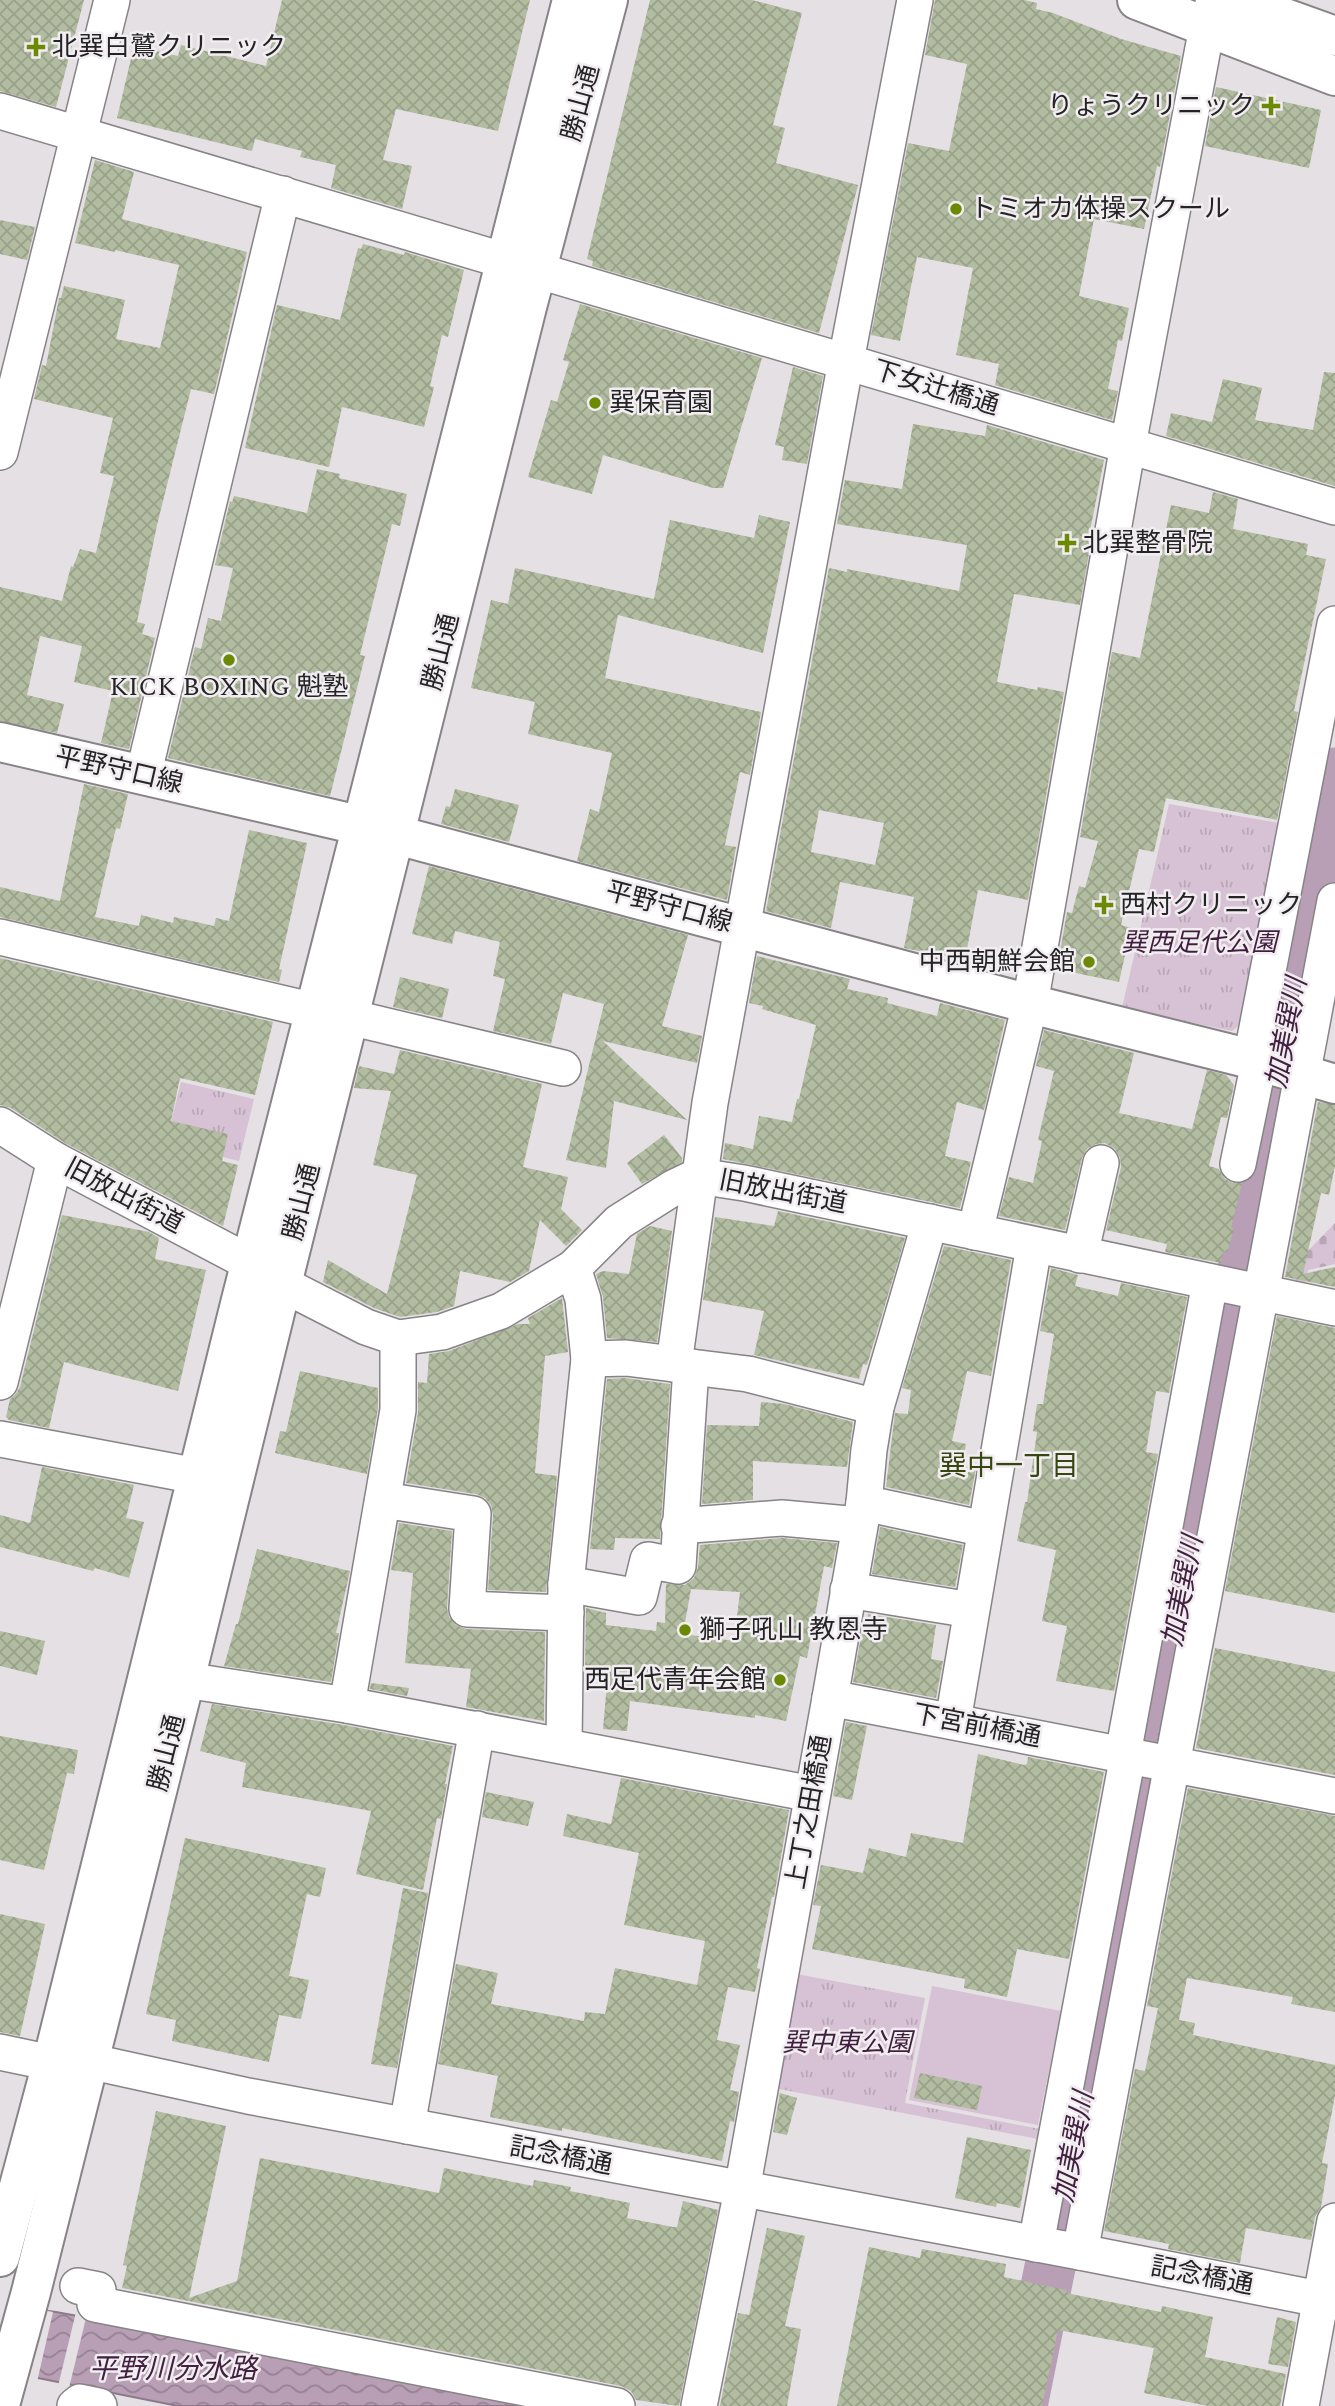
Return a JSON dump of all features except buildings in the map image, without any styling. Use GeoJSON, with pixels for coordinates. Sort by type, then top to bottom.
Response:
{"type":"FeatureCollection","features":[{"type":"Feature","properties":{"kind":"main road","name":"勝山通"},"geometry":{"type":"LineString","coordinates":[[0,2257],[70,2062],[185,1679],[282,1284],[332,1014],[520,267],[572,0]]}},
{"type":"Feature","properties":{"kind":"main road","name":"勝山通"},"geometry":{"type":"LineString","coordinates":[[520,267],[608,0]]}},
{"type":"Feature","properties":{"kind":"main road"},"geometry":{"type":"LineString","coordinates":[[1137,0],[1210,13],[1335,76]]}},
{"type":"Feature","properties":{"kind":"main road"},"geometry":{"type":"LineString","coordinates":[[1235,0],[1335,36]]}},
{"type":"Feature","properties":{"kind":"main road","name":"平野守口線"},"geometry":{"type":"LineString","coordinates":[[0,742],[379,830],[1285,1070]]}},
{"type":"Feature","properties":{"kind":"main road","name":"勝山通"},"geometry":{"type":"LineString","coordinates":[[4,2391],[26,2306],[70,2062],[197,1476],[250,1263],[332,1014]]}},
{"type":"Feature","properties":{"kind":"street"},"geometry":{"type":"LineString","coordinates":[[2,434],[112,0]]}},
{"type":"Feature","properties":{"kind":"street"},"geometry":{"type":"LineString","coordinates":[[383,1500],[472,1514],[467,1609],[566,1598],[639,1597],[648,1560],[678,1566],[682,1366],[698,1176],[846,362],[915,0]]}},
{"type":"Feature","properties":{"kind":"street"},"geometry":{"type":"LineString","coordinates":[[953,1721],[985,1529],[1004,1239],[1030,1004],[1128,445],[1210,13]]}},
{"type":"Feature","properties":{"kind":"street","name":"下女辻橋通"},"geometry":{"type":"LineString","coordinates":[[0,111],[1335,507]]}},
{"type":"Feature","properties":{"kind":"street"},"geometry":{"type":"LineString","coordinates":[[143,776],[283,194]]}},
{"type":"Feature","properties":{"kind":"street"},"geometry":{"type":"LineString","coordinates":[[1144,1759],[1256,1291],[1285,1070],[1335,624]]}},
{"type":"Feature","properties":{"kind":"street"},"geometry":{"type":"LineString","coordinates":[[1238,1164],[1285,1070],[1335,901]]}},
{"type":"Feature","properties":{"kind":"street"},"geometry":{"type":"LineString","coordinates":[[0,937],[563,1068]]}},
{"type":"Feature","properties":{"kind":"street","name":"旧放出街道"},"geometry":{"type":"LineString","coordinates":[[0,1125],[55,1160],[250,1263],[282,1284],[366,1327],[398,1338],[442,1332],[500,1311],[573,1268],[619,1222],[673,1188],[698,1176],[744,1183],[1256,1291]]}},
{"type":"Feature","properties":{"kind":"street"},"geometry":{"type":"LineString","coordinates":[[0,1382],[55,1160]]}},
{"type":"Feature","properties":{"kind":"street"},"geometry":{"type":"LineString","coordinates":[[1080,1255],[1101,1163]]}},
{"type":"Feature","properties":{"kind":"street","name":"上丁之田橋通"},"geometry":{"type":"LineString","coordinates":[[699,2406],[742,2190],[830,1698],[862,1514],[876,1407],[930,1222]]}},
{"type":"Feature","properties":{"kind":"street"},"geometry":{"type":"LineString","coordinates":[[564,1745],[566,1598],[589,1359],[583,1299],[573,1268]]}},
{"type":"Feature","properties":{"kind":"street"},"geometry":{"type":"LineString","coordinates":[[1058,2248],[1144,1759],[1213,1283]]}},
{"type":"Feature","properties":{"kind":"street"},"geometry":{"type":"LineString","coordinates":[[1256,1291],[1335,1308]]}},
{"type":"Feature","properties":{"kind":"street"},"geometry":{"type":"LineString","coordinates":[[347,1704],[398,1410],[398,1338]]}},
{"type":"Feature","properties":{"kind":"street"},"geometry":{"type":"LineString","coordinates":[[589,1359],[626,1358],[748,1374],[876,1407]]}},
{"type":"Feature","properties":{"kind":"street"},"geometry":{"type":"LineString","coordinates":[[0,1439],[197,1476]]}},
{"type":"Feature","properties":{"kind":"street"},"geometry":{"type":"LineString","coordinates":[[679,1526],[862,1514],[985,1529]]}},
{"type":"Feature","properties":{"kind":"street"},"geometry":{"type":"LineString","coordinates":[[848,1590],[971,1611]]}},
{"type":"Feature","properties":{"kind":"street"},"geometry":{"type":"LineString","coordinates":[[185,1679],[347,1704],[812,1794]]}},
{"type":"Feature","properties":{"kind":"street","name":"下宮前橋通"},"geometry":{"type":"LineString","coordinates":[[830,1698],[1335,1796]]}},
{"type":"Feature","properties":{"kind":"street"},"geometry":{"type":"LineString","coordinates":[[407,2126],[477,1729]]}},
{"type":"Feature","properties":{"kind":"street","name":"記念橋通"},"geometry":{"type":"LineString","coordinates":[[0,2052],[70,2062],[1327,2301]]}},
{"type":"Feature","properties":{"kind":"street"},"geometry":{"type":"LineString","coordinates":[[1301,2406],[1327,2301],[1335,2221]]}},
{"type":"Feature","properties":{"kind":"street"},"geometry":{"type":"LineString","coordinates":[[78,2286],[98,2290],[95,2304],[617,2406]]}},
{"type":"Feature","properties":{"kind":"street"},"geometry":{"type":"LineString","coordinates":[[75,2406],[80,2402],[99,2406]]}},
{"type":"Feature","properties":{"kind":"green space","name":"巽西足代公園"},"geometry":{"type":"Polygon","coordinates":[[[1169,804],[1285,824],[1245,1021],[1232,1031],[1122,1008],[1169,804]]]}},
{"type":"Feature","properties":{"kind":"green space"},"geometry":{"type":"Polygon","coordinates":[[[181,1082],[254,1099],[239,1161],[166,1143],[181,1082]]]}},
{"type":"Feature","properties":{"kind":"green space"},"geometry":{"type":"Polygon","coordinates":[[[1335,1223],[1335,1264],[1308,1270],[1304,1288],[1293,1285],[1298,1261],[1335,1223]]]}},
{"type":"Feature","properties":{"kind":"green space","name":"巽中東公園"},"geometry":{"type":"Polygon","coordinates":[[[791,1973],[925,1998],[905,2103],[1040,2129],[1038,2139],[769,2087],[791,1973]]]}},
{"type":"Feature","properties":{"kind":"green space"},"geometry":{"type":"Polygon","coordinates":[[[932,1986],[1061,2011],[1038,2125],[909,2100],[932,1986]]]}},
{"type":"Feature","properties":{"kind":"water","name":"平野川分水路"},"geometry":{"type":"Polygon","coordinates":[[[0,2305],[56,2312],[566,2406],[178,2406],[0,2368],[0,2305]]]}},
{"type":"Feature","properties":{"kind":"pier"},"geometry":{"type":"Polygon","coordinates":[[[0,2302],[53,2312],[37,2382],[0,2372],[0,2302]]]}},
{"type":"Feature","properties":{"kind":"pier"},"geometry":{"type":"Polygon","coordinates":[[[76,2312],[87,2314],[69,2388],[58,2386],[76,2312]]]}},
{"type":"Feature","properties":{"kind":"waterway","name":"加美巽川"},"geometry":{"type":"LineString","coordinates":[[1022,2406],[1142,1811],[1335,773]]}},
{"type":"Feature","properties":{"kind":"place","name":"北巽白鷲クリニック"},"geometry":{"type":"Point","coordinates":[36,47]}},
{"type":"Feature","properties":{"kind":"place","name":"りょうクリニック"},"geometry":{"type":"Point","coordinates":[1271,106]}},
{"type":"Feature","properties":{"kind":"place","name":"トミオカ体操スクール"},"geometry":{"type":"Point","coordinates":[956,209]}},
{"type":"Feature","properties":{"kind":"place","name":"巽保育園"},"geometry":{"type":"Point","coordinates":[595,403]}},
{"type":"Feature","properties":{"kind":"place","name":"北巽整骨院"},"geometry":{"type":"Point","coordinates":[1067,543]}},
{"type":"Feature","properties":{"kind":"place","name":"KICK BOXING 魁塾"},"geometry":{"type":"Point","coordinates":[229,660]}},
{"type":"Feature","properties":{"kind":"place","name":"西村クリニック"},"geometry":{"type":"Point","coordinates":[1104,905]}},
{"type":"Feature","properties":{"kind":"place","name":"中西朝鮮会館"},"geometry":{"type":"Point","coordinates":[1089,962]}},
{"type":"Feature","properties":{"kind":"place","name":"獅子吼山 教恩寺"},"geometry":{"type":"Point","coordinates":[685,1630]}},
{"type":"Feature","properties":{"kind":"place","name":"西足代青年会館"},"geometry":{"type":"Point","coordinates":[780,1680]}},
{"type":"Feature","properties":{"kind":"district","name":"巽中一丁目"},"geometry":{"type":"Point","coordinates":[1009,1466]}}]}
